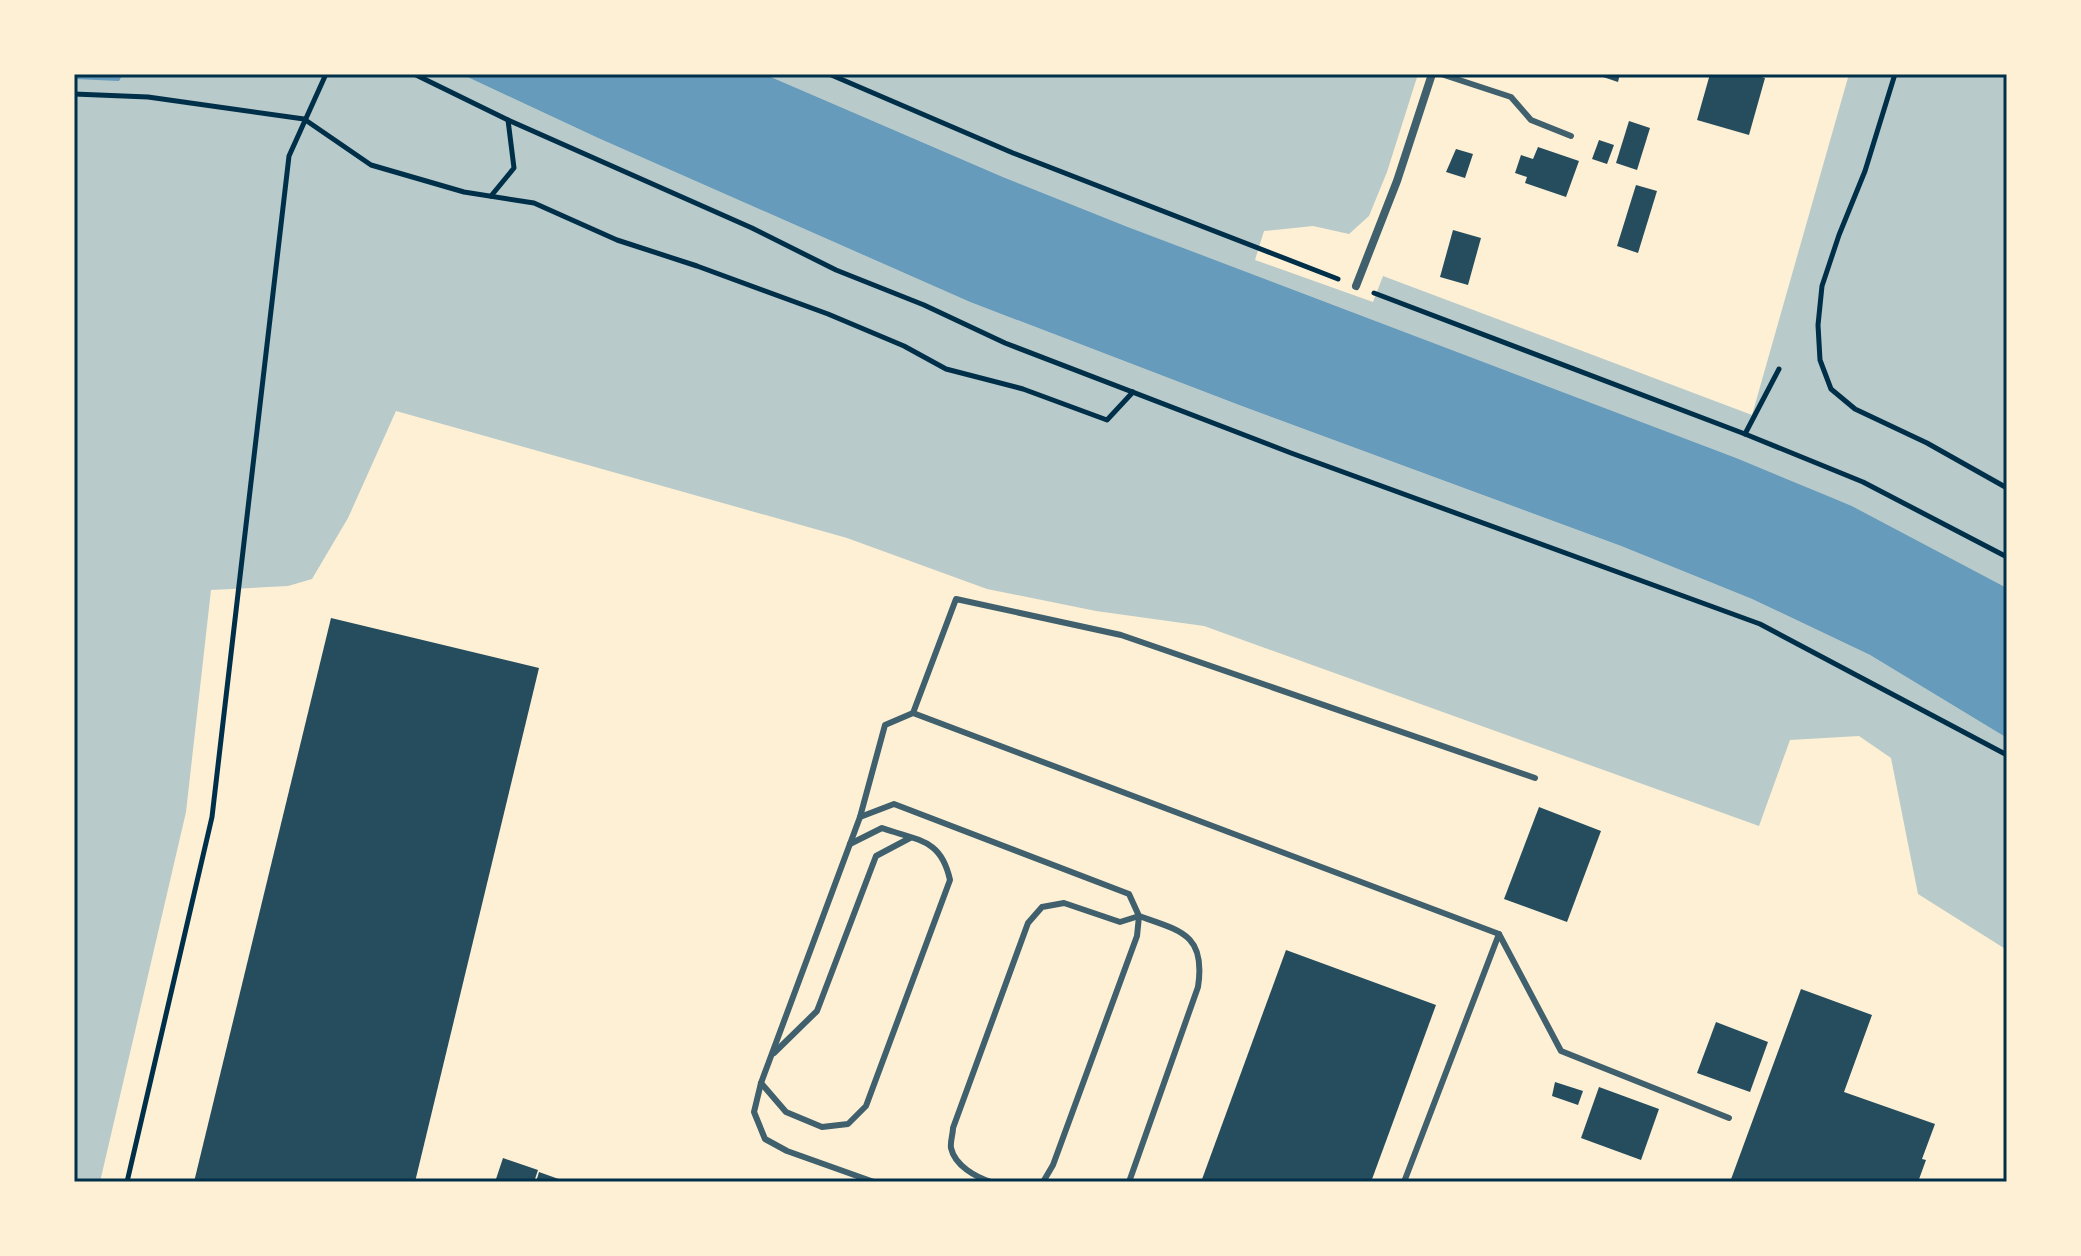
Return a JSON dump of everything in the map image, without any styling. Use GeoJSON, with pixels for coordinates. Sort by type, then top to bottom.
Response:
{"type":"FeatureCollection","features":[{"type":"Feature","properties":{"kind":"street"},"geometry":{"type":"LineString","coordinates":[[1356,286],[1397,181],[1432,74]]}},
{"type":"Feature","properties":{"kind":"lane"},"geometry":{"type":"LineString","coordinates":[[1441,74],[1511,97],[1531,120],[1571,136]]}},
{"type":"Feature","properties":{"kind":"lane"},"geometry":{"type":"LineString","coordinates":[[913,713],[956,599],[1121,635],[1535,778]]}},
{"type":"Feature","properties":{"kind":"lane"},"geometry":{"type":"LineString","coordinates":[[874,1182],[787,1151],[765,1139],[754,1112],[761,1083],[860,817],[885,725],[913,713],[1499,934],[1561,1051],[1729,1118]]}},
{"type":"Feature","properties":{"kind":"lane"},"geometry":{"type":"LineString","coordinates":[[860,817],[894,804],[1129,894],[1139,916],[1137,936],[1053,1165],[1043,1182]]}},
{"type":"Feature","properties":{"kind":"lane"},"geometry":{"type":"LineString","coordinates":[[761,1083],[786,1112],[822,1127],[848,1124],[866,1106],[950,880],[947,862],[937,848],[910,838],[882,828],[850,844]]}},
{"type":"Feature","properties":{"kind":"lane"},"geometry":{"type":"LineString","coordinates":[[771,1056],[817,1011],[876,856],[910,838]]}},
{"type":"Feature","properties":{"kind":"lane"},"geometry":{"type":"LineString","coordinates":[[991,1182],[979,1178],[960,1164],[951,1149],[953,1128],[1028,923],[1042,907],[1064,903],[1120,922],[1139,916],[1185,934],[1196,948],[1202,964],[1198,987],[1129,1182]]}},
{"type":"Feature","properties":{"kind":"lane"},"geometry":{"type":"LineString","coordinates":[[1404,1182],[1499,934]]}},
{"type":"Feature","properties":{"kind":"path"},"geometry":{"type":"LineString","coordinates":[[127,1182],[212,817],[289,156],[326,74]]}},
{"type":"Feature","properties":{"kind":"path"},"geometry":{"type":"LineString","coordinates":[[414,74],[508,120],[752,228],[836,270],[924,305],[1019,349],[1305,458],[1760,624],[2007,755]]}},
{"type":"Feature","properties":{"kind":"path"},"geometry":{"type":"LineString","coordinates":[[829,74],[1041,164],[1863,482],[2007,557]]}},
{"type":"Feature","properties":{"kind":"path"},"geometry":{"type":"LineString","coordinates":[[1895,74],[1865,171],[1822,286],[1818,325],[1820,360],[1831,389],[1855,409],[1927,443],[2007,488]]}},
{"type":"Feature","properties":{"kind":"path"},"geometry":{"type":"LineString","coordinates":[[74,94],[148,97],[304,119],[371,165],[464,192],[534,203],[617,240],[828,314],[904,346],[946,369],[1023,389],[1107,420],[1133,392]]}},
{"type":"Feature","properties":{"kind":"path"},"geometry":{"type":"LineString","coordinates":[[490,196],[514,168],[508,120]]}},
{"type":"Feature","properties":{"kind":"path"},"geometry":{"type":"LineString","coordinates":[[1745,434],[1779,369]]}},
{"type":"Feature","properties":{"kind":"shaded area"},"geometry":{"type":"Polygon","coordinates":[[[74,74],[461,74],[598,138],[970,302],[1621,546],[1752,599],[1870,655],[2007,738],[2007,950],[1918,894],[1891,758],[1859,736],[1790,740],[1759,826],[1204,626],[1096,611],[987,589],[847,538],[396,411],[348,518],[312,579],[288,586],[211,590],[186,812],[100,1182],[74,1182],[74,74]]]}},
{"type":"Feature","properties":{"kind":"shaded area"},"geometry":{"type":"Polygon","coordinates":[[[764,74],[1418,74],[1387,172],[1369,216],[1349,234],[1313,226],[1264,231],[1255,260],[1373,302],[1383,276],[1752,415],[1849,74],[2007,74],[2007,588],[1852,506],[1128,227],[764,74]]]}},
{"type":"Feature","properties":{"kind":"water"},"geometry":{"type":"Polygon","coordinates":[[[74,74],[123,74],[119,81],[74,79],[74,74]]]}},
{"type":"Feature","properties":{"kind":"water"},"geometry":{"type":"Polygon","coordinates":[[[461,74],[764,74],[1128,227],[1736,458],[1852,506],[2007,588],[2007,738],[1870,655],[1752,599],[1621,546],[970,302],[598,138],[461,74]]]}},
{"type":"Feature","properties":{"kind":"building"},"geometry":{"type":"Polygon","coordinates":[[[1594,74],[1620,74],[1618,82],[1594,74]]]}},
{"type":"Feature","properties":{"kind":"building"},"geometry":{"type":"Polygon","coordinates":[[[1710,74],[1752,74],[1765,78],[1749,135],[1697,120],[1710,74]]]}},
{"type":"Feature","properties":{"kind":"building"},"geometry":{"type":"Polygon","coordinates":[[[1629,121],[1650,128],[1637,170],[1616,163],[1629,121]]]}},
{"type":"Feature","properties":{"kind":"building"},"geometry":{"type":"Polygon","coordinates":[[[1599,140],[1614,145],[1607,164],[1592,159],[1599,140]]]}},
{"type":"Feature","properties":{"kind":"building"},"geometry":{"type":"Polygon","coordinates":[[[1538,147],[1579,161],[1566,197],[1525,183],[1527,177],[1515,173],[1521,155],[1533,159],[1538,147]]]}},
{"type":"Feature","properties":{"kind":"building"},"geometry":{"type":"Polygon","coordinates":[[[1456,149],[1473,154],[1465,178],[1446,172],[1456,149]]]}},
{"type":"Feature","properties":{"kind":"building"},"geometry":{"type":"Polygon","coordinates":[[[1636,185],[1657,191],[1638,253],[1617,246],[1636,185]]]}},
{"type":"Feature","properties":{"kind":"building"},"geometry":{"type":"Polygon","coordinates":[[[1453,230],[1481,238],[1468,285],[1440,277],[1453,230]]]}},
{"type":"Feature","properties":{"kind":"building"},"geometry":{"type":"Polygon","coordinates":[[[331,618],[539,668],[415,1182],[194,1182],[331,618]]]}},
{"type":"Feature","properties":{"kind":"building"},"geometry":{"type":"Polygon","coordinates":[[[1539,807],[1601,831],[1567,922],[1504,899],[1539,807]]]}},
{"type":"Feature","properties":{"kind":"building"},"geometry":{"type":"Polygon","coordinates":[[[1286,950],[1436,1005],[1371,1182],[1201,1182],[1286,950]]]}},
{"type":"Feature","properties":{"kind":"building"},"geometry":{"type":"Polygon","coordinates":[[[1801,989],[1872,1015],[1844,1092],[1935,1124],[1922,1159],[1926,1160],[1918,1182],[1730,1182],[1801,989]]]}},
{"type":"Feature","properties":{"kind":"building"},"geometry":{"type":"Polygon","coordinates":[[[1716,1022],[1768,1042],[1750,1092],[1697,1073],[1716,1022]]]}},
{"type":"Feature","properties":{"kind":"building"},"geometry":{"type":"Polygon","coordinates":[[[1555,1082],[1583,1091],[1578,1105],[1552,1096],[1555,1082]]]}},
{"type":"Feature","properties":{"kind":"building"},"geometry":{"type":"Polygon","coordinates":[[[1599,1087],[1659,1109],[1641,1160],[1581,1138],[1599,1087]]]}},
{"type":"Feature","properties":{"kind":"building"},"geometry":{"type":"Polygon","coordinates":[[[503,1158],[538,1170],[534,1182],[495,1182],[503,1158]]]}},
{"type":"Feature","properties":{"kind":"building"},"geometry":{"type":"Polygon","coordinates":[[[539,1172],[567,1182],[536,1182],[539,1172]]]}}]}
